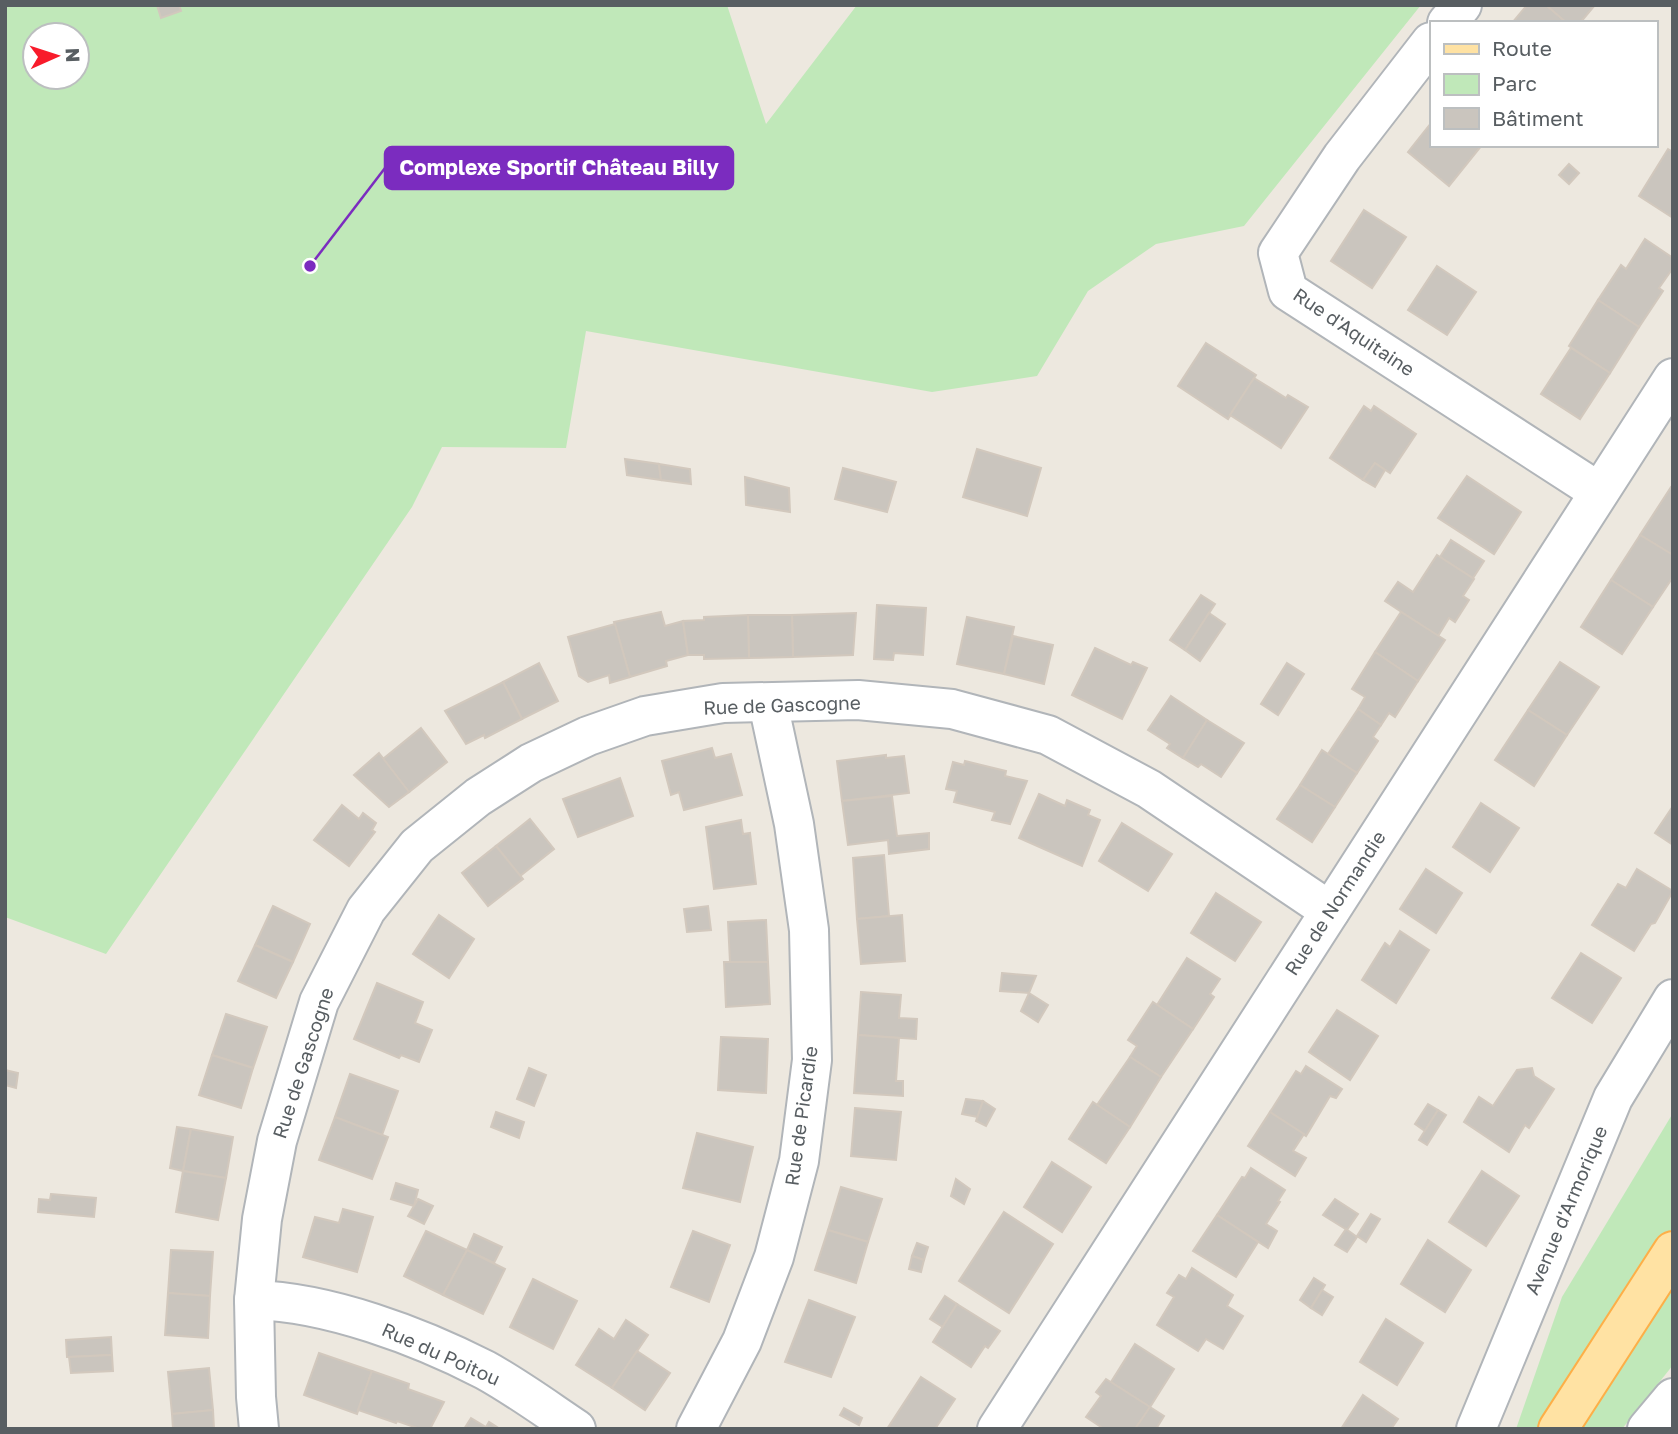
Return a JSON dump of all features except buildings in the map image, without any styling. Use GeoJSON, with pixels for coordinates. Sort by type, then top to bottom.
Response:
{"type":"FeatureCollection","features":[{"type":"Feature","properties":{"kind":"main road"},"geometry":{"type":"LineString","coordinates":[[1558,1429],[1673,1251]]}},
{"type":"Feature","properties":{"kind":"street"},"geometry":{"type":"LineString","coordinates":[[1449,21],[1462,5]]}},
{"type":"Feature","properties":{"kind":"street","name":"Rue d'Aquitaine"},"geometry":{"type":"LineString","coordinates":[[1430,43],[1342,158],[1278,253],[1288,291],[1599,492]]}},
{"type":"Feature","properties":{"kind":"street","name":"Rue de Normandie"},"geometry":{"type":"LineString","coordinates":[[998,1429],[1673,378]]}},
{"type":"Feature","properties":{"kind":"street","name":"Rue de Gascogne"},"geometry":{"type":"LineString","coordinates":[[259,1429],[254,1300],[262,1219],[276,1141],[318,1002],[366,910],[417,846],[478,797],[531,763],[588,736],[645,716],[723,703],[858,700],[952,709],[1048,735],[1149,789],[1330,911]]}},
{"type":"Feature","properties":{"kind":"street","name":"Rue de Picardie"},"geometry":{"type":"LineString","coordinates":[[696,1429],[742,1341],[774,1257],[799,1161],[812,1060],[810,930],[794,824],[768,703]]}},
{"type":"Feature","properties":{"kind":"street","name":"Avenue d'Armorique"},"geometry":{"type":"LineString","coordinates":[[1476,1429],[1613,1098],[1673,999]]}},
{"type":"Feature","properties":{"kind":"street","name":"Rue du Poitou"},"geometry":{"type":"LineString","coordinates":[[254,1300],[285,1301],[389,1328],[485,1371],[576,1429]]}},
{"type":"Feature","properties":{"kind":"street"},"geometry":{"type":"LineString","coordinates":[[1647,1429],[1673,1398]]}},
{"type":"Feature","properties":{"kind":"green space"},"geometry":{"type":"Polygon","coordinates":[[[5,5],[727,5],[766,124],[857,5],[1421,5],[1244,226],[1156,244],[1088,291],[1037,376],[932,392],[586,331],[566,448],[442,447],[412,507],[106,954],[5,917],[5,5]]]}},
{"type":"Feature","properties":{"kind":"green space"},"geometry":{"type":"Polygon","coordinates":[[[1673,1113],[1673,1365],[1622,1429],[1516,1429],[1562,1297],[1673,1113]]]}},
{"type":"Feature","properties":{"kind":"place","name":"Complexe Sportif Château Billy"},"geometry":{"type":"Point","coordinates":[310,266]}}]}
